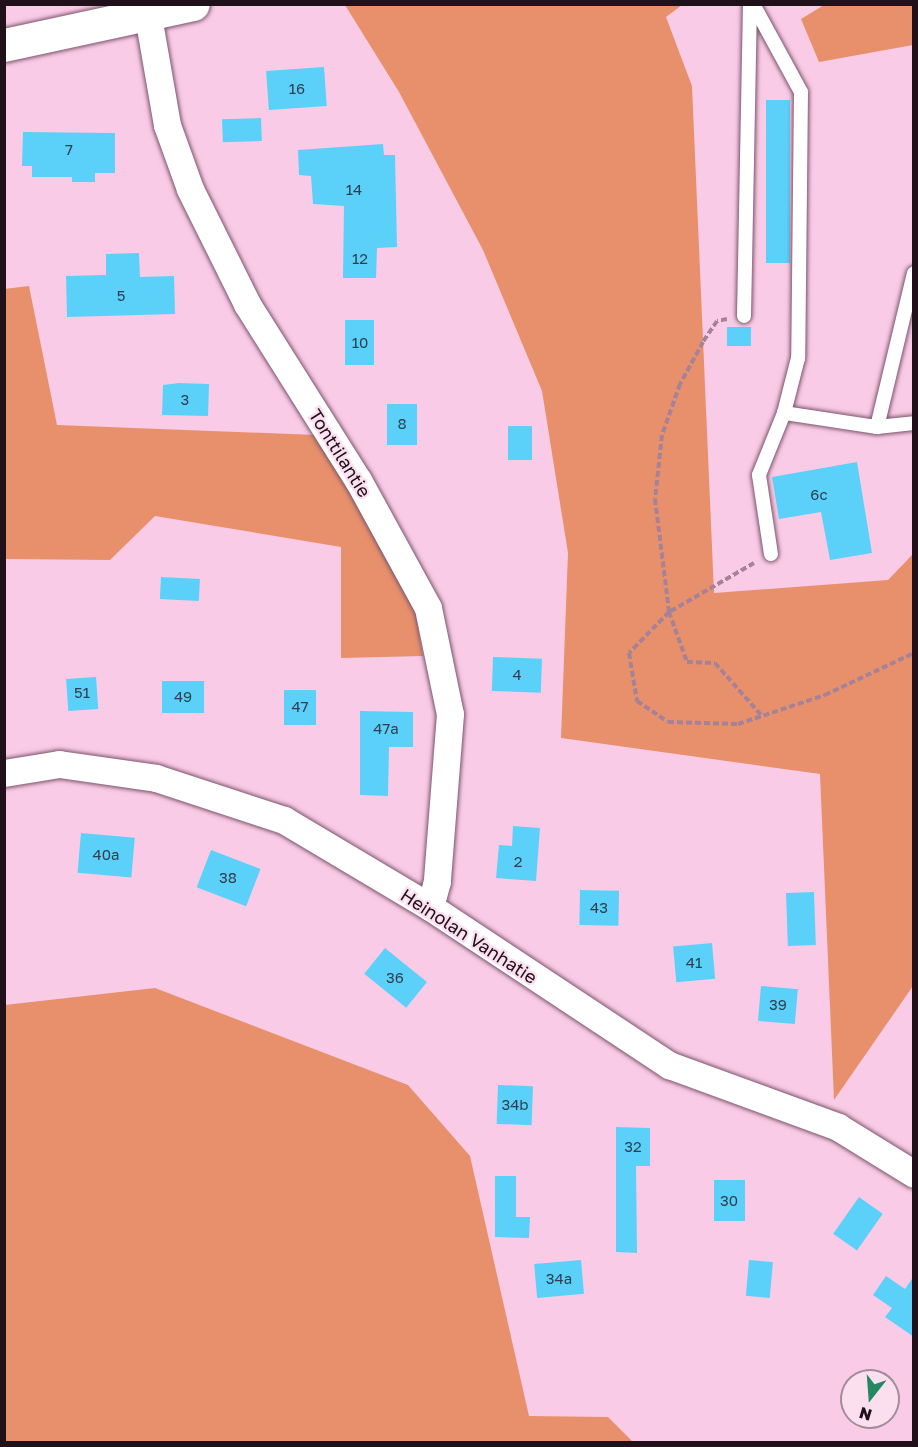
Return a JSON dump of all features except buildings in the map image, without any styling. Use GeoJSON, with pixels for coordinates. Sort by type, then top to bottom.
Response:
{"type":"FeatureCollection","features":[{"type":"Feature","properties":{"kind":"street"},"geometry":{"type":"LineString","coordinates":[[4,45],[148,16],[193,4]]}},
{"type":"Feature","properties":{"kind":"street","name":"Tonttilantie"},"geometry":{"type":"LineString","coordinates":[[148,16],[167,125],[189,189],[248,304],[358,480],[428,608],[450,714],[437,881],[430,908]]}},
{"type":"Feature","properties":{"kind":"street","name":"Heinolan Vanhatie"},"geometry":{"type":"LineString","coordinates":[[4,773],[59,764],[156,778],[284,820],[430,908],[669,1065],[838,1127],[914,1174]]}},
{"type":"Feature","properties":{"kind":"lane"},"geometry":{"type":"LineString","coordinates":[[744,316],[752,4]]}},
{"type":"Feature","properties":{"kind":"lane"},"geometry":{"type":"LineString","coordinates":[[752,4],[801,92],[798,358],[784,413],[759,475],[771,554]]}},
{"type":"Feature","properties":{"kind":"lane"},"geometry":{"type":"LineString","coordinates":[[877,427],[914,273]]}},
{"type":"Feature","properties":{"kind":"lane"},"geometry":{"type":"LineString","coordinates":[[784,413],[877,427],[914,423]]}},
{"type":"Feature","properties":{"kind":"path"},"geometry":{"type":"LineString","coordinates":[[744,316],[717,321],[680,384],[662,435],[655,499],[669,612],[687,662],[715,663],[762,716]]}},
{"type":"Feature","properties":{"kind":"path"},"geometry":{"type":"LineString","coordinates":[[771,554],[669,612],[629,653],[637,701],[668,722],[738,724],[825,695],[914,653]]}},
{"type":"Feature","properties":{"kind":"shaded area"},"geometry":{"type":"Polygon","coordinates":[[[345,5],[682,5],[666,17],[692,86],[714,593],[888,580],[913,554],[913,986],[834,1100],[820,774],[561,738],[568,553],[542,391],[483,250],[399,92],[345,5]]]}},
{"type":"Feature","properties":{"kind":"shaded area"},"geometry":{"type":"Polygon","coordinates":[[[824,5],[913,5],[913,45],[819,62],[801,19],[824,5]]]}},
{"type":"Feature","properties":{"kind":"shaded area"},"geometry":{"type":"Polygon","coordinates":[[[29,286],[57,425],[316,435],[378,537],[416,615],[423,656],[341,658],[341,547],[155,516],[110,560],[5,559],[4,289],[29,286]]]}},
{"type":"Feature","properties":{"kind":"shaded area"},"geometry":{"type":"Polygon","coordinates":[[[155,988],[408,1085],[470,1156],[529,1416],[608,1417],[633,1442],[5,1442],[5,1005],[155,988]]]}}]}
